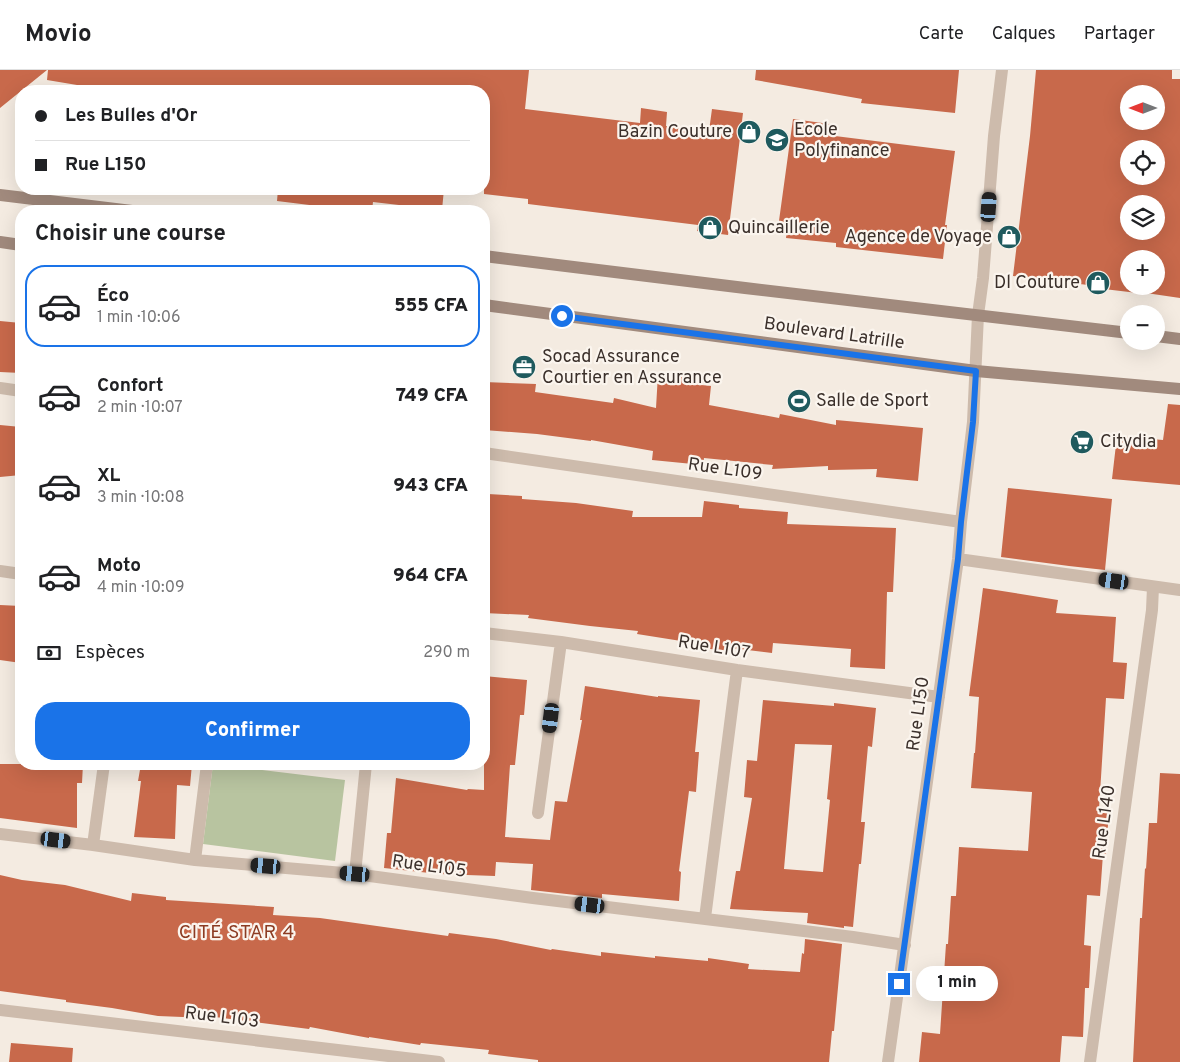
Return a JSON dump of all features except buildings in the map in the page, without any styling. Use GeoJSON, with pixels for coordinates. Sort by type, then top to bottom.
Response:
{"type":"FeatureCollection","features":[{"type":"Feature","properties":{"kind":"main road"},"geometry":{"type":"LineString","coordinates":[[0,195],[82,205]]}},
{"type":"Feature","properties":{"kind":"main road"},"geometry":{"type":"LineString","coordinates":[[0,242],[15,244]]}},
{"type":"Feature","properties":{"kind":"main road","name":"Boulevard Latrille"},"geometry":{"type":"LineString","coordinates":[[490,257],[1120,331]]}},
{"type":"Feature","properties":{"kind":"main road","name":"Boulevard Latrille"},"geometry":{"type":"LineString","coordinates":[[490,306],[976,371],[1180,389]]}},
{"type":"Feature","properties":{"kind":"main road"},"geometry":{"type":"LineString","coordinates":[[1165,337],[1180,339]]}},
{"type":"Feature","properties":{"kind":"street","name":"Rue L150"},"geometry":{"type":"LineString","coordinates":[[888,1062],[958,559],[973,422],[978,315],[983,278],[994,136],[1002,70]]}},
{"type":"Feature","properties":{"kind":"street"},"geometry":{"type":"LineString","coordinates":[[0,388],[15,390]]}},
{"type":"Feature","properties":{"kind":"street","name":"Rue L109"},"geometry":{"type":"LineString","coordinates":[[490,454],[961,522]]}},
{"type":"Feature","properties":{"kind":"street"},"geometry":{"type":"LineString","coordinates":[[958,559],[1180,590]]}},
{"type":"Feature","properties":{"kind":"street"},"geometry":{"type":"LineString","coordinates":[[0,571],[15,573]]}},
{"type":"Feature","properties":{"kind":"street","name":"Rue L140"},"geometry":{"type":"LineString","coordinates":[[1090,1062],[1152,610],[1153,587]]}},
{"type":"Feature","properties":{"kind":"street","name":"Rue L107"},"geometry":{"type":"LineString","coordinates":[[490,634],[561,642],[737,670],[939,697]]}},
{"type":"Feature","properties":{"kind":"street"},"geometry":{"type":"LineString","coordinates":[[538,813],[561,642]]}},
{"type":"Feature","properties":{"kind":"street"},"geometry":{"type":"LineString","coordinates":[[705,918],[737,670]]}},
{"type":"Feature","properties":{"kind":"street"},"geometry":{"type":"LineString","coordinates":[[93,845],[103,770]]}},
{"type":"Feature","properties":{"kind":"street"},"geometry":{"type":"LineString","coordinates":[[194,860],[205,770]]}},
{"type":"Feature","properties":{"kind":"street"},"geometry":{"type":"LineString","coordinates":[[355,874],[365,770]]}},
{"type":"Feature","properties":{"kind":"street","name":"Rue L105"},"geometry":{"type":"LineString","coordinates":[[0,834],[194,860],[355,874],[905,945]]}},
{"type":"Feature","properties":{"kind":"street","name":"Rue L103"},"geometry":{"type":"LineString","coordinates":[[0,1010],[439,1062]]}},
{"type":"Feature","properties":{"kind":"green space"},"geometry":{"type":"Polygon","coordinates":[[[212,770],[262,770],[345,780],[335,861],[203,844],[212,770]]]}},
{"type":"Feature","properties":{"kind":"place","name":"Bazin Couture"},"geometry":{"type":"Point","coordinates":[749,132]}},
{"type":"Feature","properties":{"kind":"place","name":"Ecole Polyfinance"},"geometry":{"type":"Point","coordinates":[777,140]}},
{"type":"Feature","properties":{"kind":"place","name":"Quincaillerie"},"geometry":{"type":"Point","coordinates":[710,228]}},
{"type":"Feature","properties":{"kind":"place","name":"Agence de Voyage"},"geometry":{"type":"Point","coordinates":[1009,237]}},
{"type":"Feature","properties":{"kind":"place","name":"Dl Couture"},"geometry":{"type":"Point","coordinates":[1098,283]}},
{"type":"Feature","properties":{"kind":"place","name":"Socad Assurance Courtier en Assurance"},"geometry":{"type":"Point","coordinates":[524,367]}},
{"type":"Feature","properties":{"kind":"place","name":"Salle de Sport"},"geometry":{"type":"Point","coordinates":[799,401]}},
{"type":"Feature","properties":{"kind":"place","name":"Citydia"},"geometry":{"type":"Point","coordinates":[1082,442]}},
{"type":"Feature","properties":{"kind":"district","name":"CITÉ STAR 4"},"geometry":{"type":"Point","coordinates":[237,933]}},
{"type":"Feature","properties":{"kind":"route"},"geometry":{"type":"LineString","coordinates":[[562,316],[976,371],[973,422],[958,559],[899,984]]}}]}
